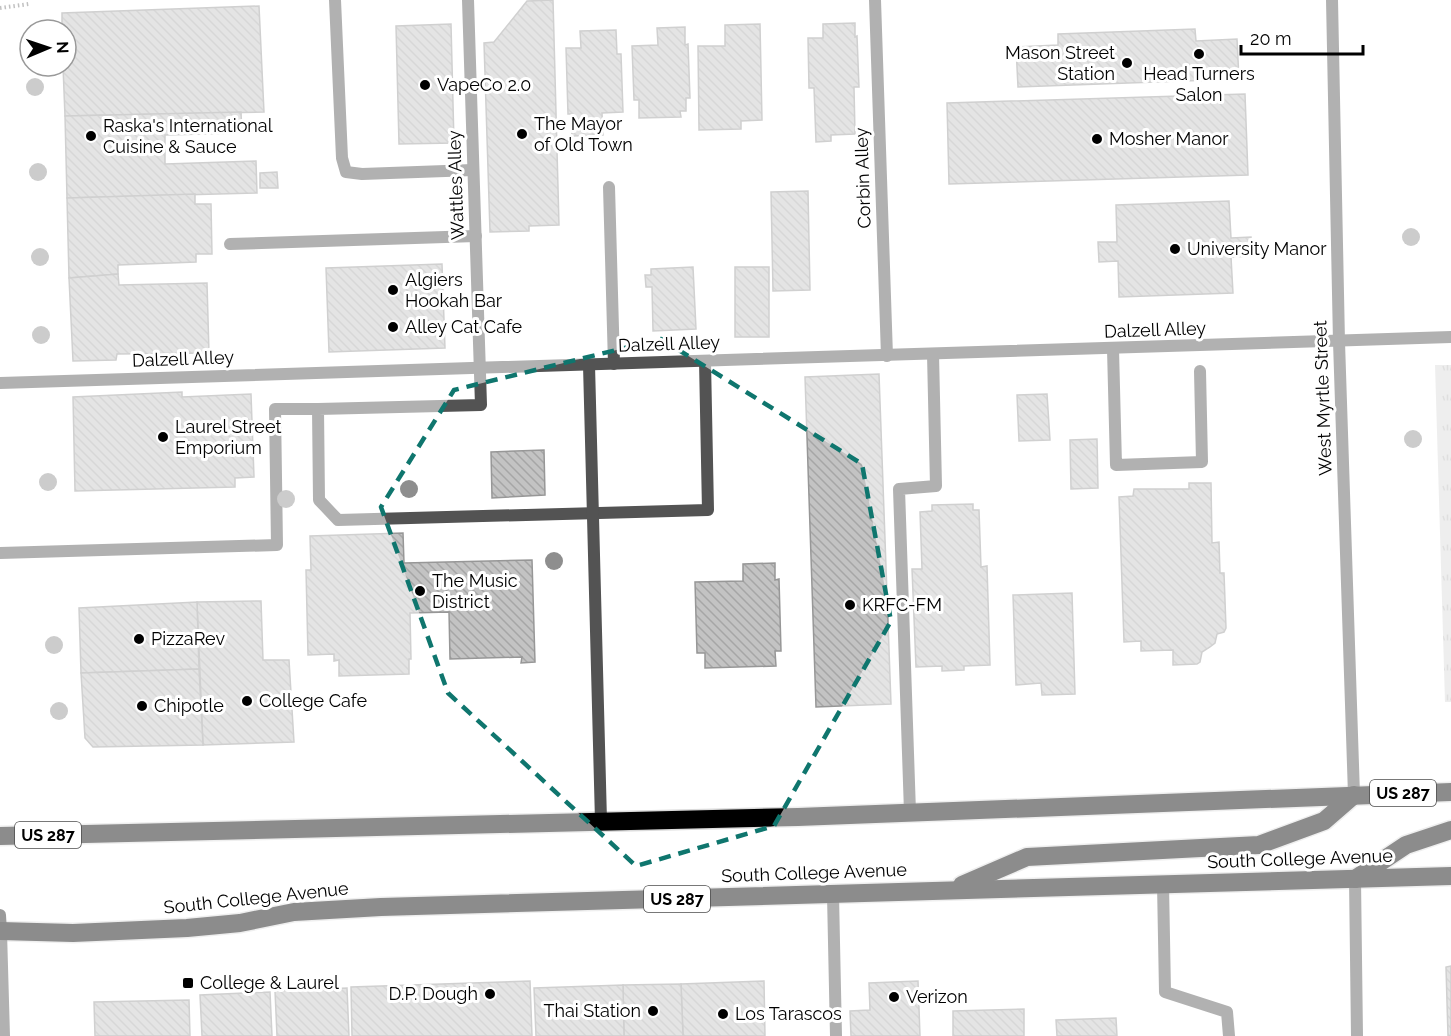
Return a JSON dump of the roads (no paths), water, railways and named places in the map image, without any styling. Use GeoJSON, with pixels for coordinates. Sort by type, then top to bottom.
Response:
{"type":"FeatureCollection","features":[{"type":"Feature","properties":{"kind":"highway","name":"US 287"},"geometry":{"type":"LineString","coordinates":[[0,836],[910,812],[1451,792]]}},
{"type":"Feature","properties":{"kind":"highway"},"geometry":{"type":"LineString","coordinates":[[954,889],[1027,857],[1259,845],[1324,821],[1354,795]]}},
{"type":"Feature","properties":{"kind":"highway"},"geometry":{"type":"LineString","coordinates":[[1355,879],[1406,844],[1451,830]]}},
{"type":"Feature","properties":{"kind":"highway","name":"South College Avenue"},"geometry":{"type":"LineString","coordinates":[[0,932],[73,933],[187,928],[240,923],[294,912],[381,907],[1451,876]]}},
{"type":"Feature","properties":{"kind":"main road"},"geometry":{"type":"LineString","coordinates":[[0,915],[0,932]]}},
{"type":"Feature","properties":{"kind":"street"},"geometry":{"type":"LineString","coordinates":[[335,0],[342,158],[346,172],[362,174],[473,170]]}},
{"type":"Feature","properties":{"kind":"street","name":"Wattles Alley"},"geometry":{"type":"LineString","coordinates":[[318,409],[481,405],[468,0]]}},
{"type":"Feature","properties":{"kind":"street","name":"Corbin Alley"},"geometry":{"type":"LineString","coordinates":[[875,0],[887,356]]}},
{"type":"Feature","properties":{"kind":"street","name":"West Myrtle Street"},"geometry":{"type":"LineString","coordinates":[[1332,0],[1339,342],[1354,795]]}},
{"type":"Feature","properties":{"kind":"street"},"geometry":{"type":"LineString","coordinates":[[609,187],[614,364]]}},
{"type":"Feature","properties":{"kind":"street"},"geometry":{"type":"LineString","coordinates":[[230,244],[476,236]]}},
{"type":"Feature","properties":{"kind":"street","name":"Dalzell Alley"},"geometry":{"type":"LineString","coordinates":[[0,383],[1451,337]]}},
{"type":"Feature","properties":{"kind":"street"},"geometry":{"type":"LineString","coordinates":[[1113,349],[1116,465],[1202,462],[1200,371]]}},
{"type":"Feature","properties":{"kind":"street"},"geometry":{"type":"LineString","coordinates":[[910,812],[899,489],[936,486],[933,354]]}},
{"type":"Feature","properties":{"kind":"street"},"geometry":{"type":"LineString","coordinates":[[0,553],[278,545],[275,409],[318,409],[319,500],[338,520],[708,510],[705,361]]}},
{"type":"Feature","properties":{"kind":"street"},"geometry":{"type":"LineString","coordinates":[[589,365],[601,821]]}},
{"type":"Feature","properties":{"kind":"street"},"geometry":{"type":"LineString","coordinates":[[1355,879],[1358,1036]]}},
{"type":"Feature","properties":{"kind":"street"},"geometry":{"type":"LineString","coordinates":[[1162,884],[1165,992],[1227,1012],[1228,1036]]}},
{"type":"Feature","properties":{"kind":"street"},"geometry":{"type":"LineString","coordinates":[[833,895],[836,1036]]}},
{"type":"Feature","properties":{"kind":"street"},"geometry":{"type":"LineString","coordinates":[[0,932],[3,1036]]}},
{"type":"Feature","properties":{"kind":"place","name":"Head Turners Salon"},"geometry":{"type":"Point","coordinates":[1199,54]}},
{"type":"Feature","properties":{"kind":"place","name":"Mason Street Station"},"geometry":{"type":"Point","coordinates":[1127,63]}},
{"type":"Feature","properties":{"kind":"place","name":"VapeCo 2.0"},"geometry":{"type":"Point","coordinates":[425,85]}},
{"type":"Feature","properties":{"kind":"place","name":"The Mayor of Old Town"},"geometry":{"type":"Point","coordinates":[522,134]}},
{"type":"Feature","properties":{"kind":"place","name":"Raska's International Cuisine & Sauce"},"geometry":{"type":"Point","coordinates":[91,136]}},
{"type":"Feature","properties":{"kind":"place","name":"Mosher Manor"},"geometry":{"type":"Point","coordinates":[1097,139]}},
{"type":"Feature","properties":{"kind":"place","name":"University Manor"},"geometry":{"type":"Point","coordinates":[1175,249]}},
{"type":"Feature","properties":{"kind":"place","name":"Algiers Hookah Bar"},"geometry":{"type":"Point","coordinates":[393,290]}},
{"type":"Feature","properties":{"kind":"place","name":"Alley Cat Cafe"},"geometry":{"type":"Point","coordinates":[393,327]}},
{"type":"Feature","properties":{"kind":"place","name":"Laurel Street Emporium"},"geometry":{"type":"Point","coordinates":[163,437]}},
{"type":"Feature","properties":{"kind":"place","name":"The Music District"},"geometry":{"type":"Point","coordinates":[420,591]}},
{"type":"Feature","properties":{"kind":"place","name":"KRFC-FM"},"geometry":{"type":"Point","coordinates":[850,605]}},
{"type":"Feature","properties":{"kind":"place","name":"PizzaRev"},"geometry":{"type":"Point","coordinates":[139,639]}},
{"type":"Feature","properties":{"kind":"place","name":"College Cafe"},"geometry":{"type":"Point","coordinates":[247,701]}},
{"type":"Feature","properties":{"kind":"place","name":"Chipotle"},"geometry":{"type":"Point","coordinates":[142,706]}},
{"type":"Feature","properties":{"kind":"place","name":"College & Laurel"},"geometry":{"type":"Point","coordinates":[188,983]}},
{"type":"Feature","properties":{"kind":"place","name":"D.P. Dough"},"geometry":{"type":"Point","coordinates":[490,994]}},
{"type":"Feature","properties":{"kind":"place","name":"Verizon"},"geometry":{"type":"Point","coordinates":[894,997]}},
{"type":"Feature","properties":{"kind":"place","name":"Thai Station"},"geometry":{"type":"Point","coordinates":[653,1011]}},
{"type":"Feature","properties":{"kind":"place","name":"Los Tarascos"},"geometry":{"type":"Point","coordinates":[723,1014]}}]}
